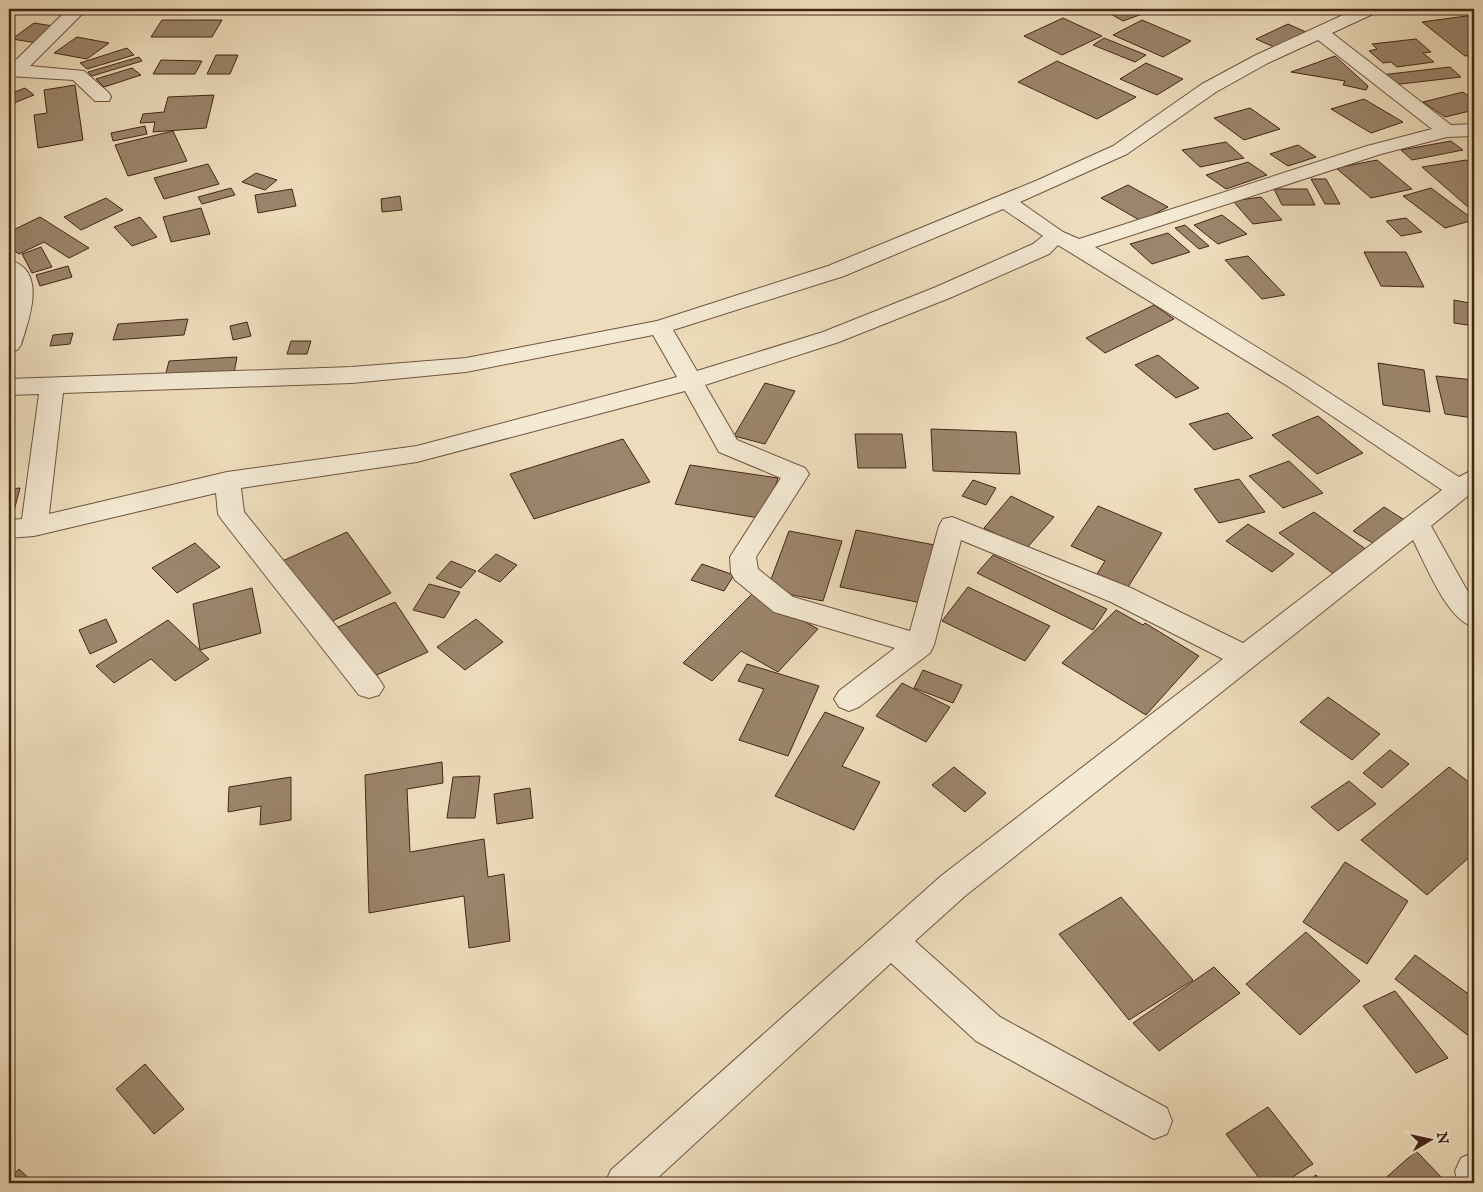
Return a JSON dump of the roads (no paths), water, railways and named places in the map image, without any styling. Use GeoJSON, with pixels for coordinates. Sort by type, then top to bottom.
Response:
{"type":"FeatureCollection","features":[{"type":"Feature","properties":{"kind":"street"},"geometry":{"type":"LineString","coordinates":[[10,71],[23,62],[78,9]]}},
{"type":"Feature","properties":{"kind":"street"},"geometry":{"type":"LineString","coordinates":[[9,387],[352,375],[466,365],[660,327],[753,299],[836,271],[1006,201],[1120,150],[1209,88],[1319,32],[1369,9]]}},
{"type":"Feature","properties":{"kind":"street"},"geometry":{"type":"LineString","coordinates":[[1319,32],[1447,131]]}},
{"type":"Feature","properties":{"kind":"street"},"geometry":{"type":"LineString","coordinates":[[10,71],[78,75],[102,97]]}},
{"type":"Feature","properties":{"kind":"street"},"geometry":{"type":"LineString","coordinates":[[1078,246],[1374,150],[1447,131],[1474,130]]}},
{"type":"Feature","properties":{"kind":"street"},"geometry":{"type":"LineString","coordinates":[[624,1183],[953,886],[1247,658],[1467,484],[1297,382],[1078,246],[1056,236],[1006,201]]}},
{"type":"Feature","properties":{"kind":"street"},"geometry":{"type":"LineString","coordinates":[[9,529],[34,526],[227,481],[417,454],[691,381],[831,337],[927,299],[1040,248],[1056,236]]}},
{"type":"Feature","properties":{"kind":"street"},"geometry":{"type":"LineString","coordinates":[[9,267],[21,280],[22,306],[9,345]]}},
{"type":"Feature","properties":{"kind":"street"},"geometry":{"type":"LineString","coordinates":[[660,327],[728,446],[796,474],[743,557],[745,573],[784,605],[920,645]]}},
{"type":"Feature","properties":{"kind":"street"},"geometry":{"type":"LineString","coordinates":[[34,526],[52,386]]}},
{"type":"Feature","properties":{"kind":"street"},"geometry":{"type":"LineString","coordinates":[[227,481],[231,514],[369,687]]}},
{"type":"Feature","properties":{"kind":"street"},"geometry":{"type":"LineString","coordinates":[[1417,524],[1458,599],[1474,617]]}},
{"type":"Feature","properties":{"kind":"street"},"geometry":{"type":"LineString","coordinates":[[849,698],[920,645],[952,526],[1121,595],[1247,658]]}},
{"type":"Feature","properties":{"kind":"street"},"geometry":{"type":"LineString","coordinates":[[892,942],[988,1029],[1154,1121]]}},
{"type":"Feature","properties":{"kind":"street"},"geometry":{"type":"LineString","coordinates":[[1474,1172],[1474,1177]]}}]}
